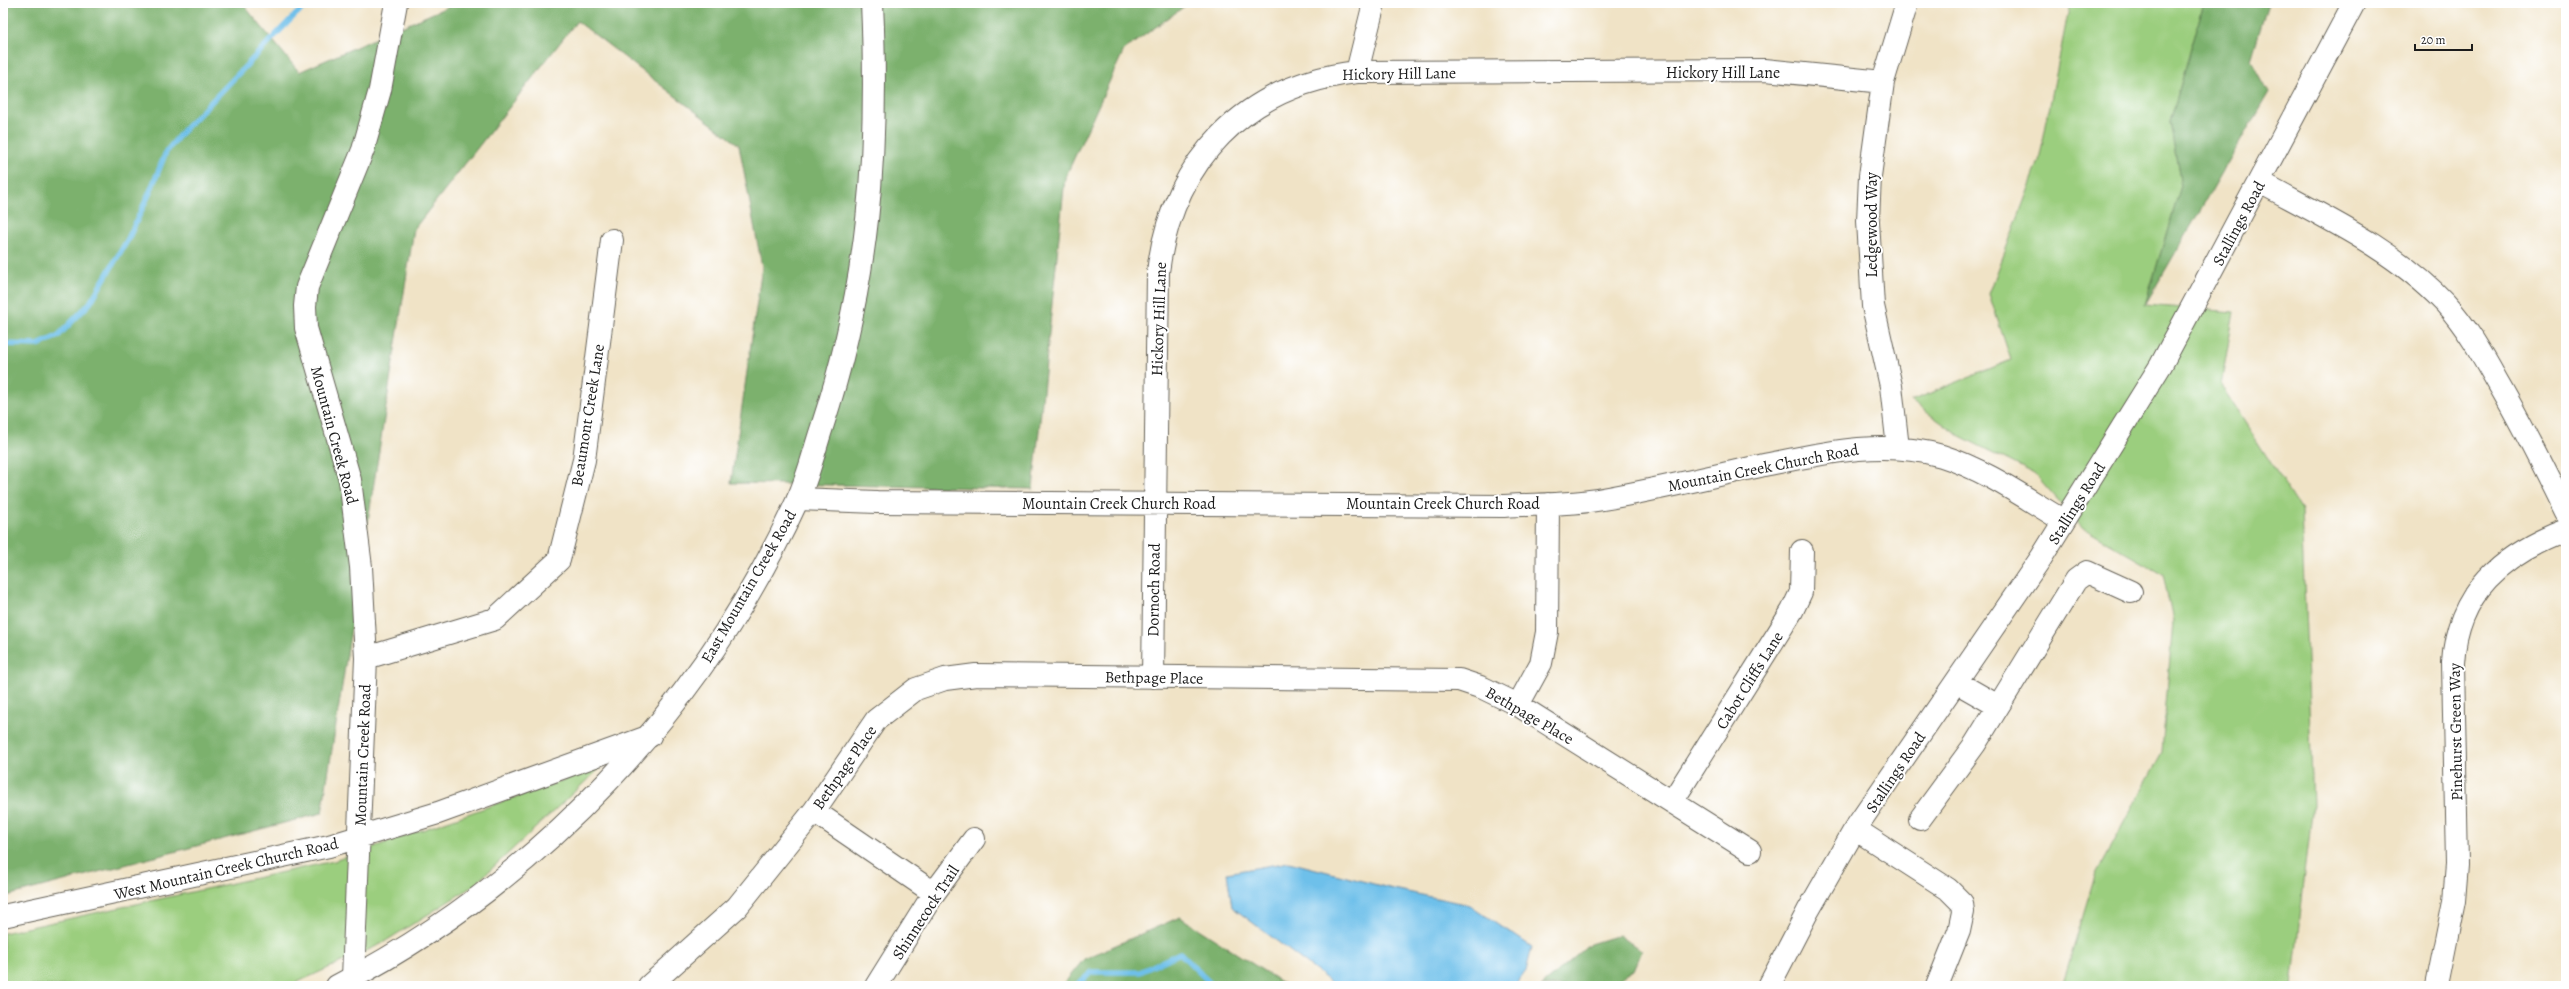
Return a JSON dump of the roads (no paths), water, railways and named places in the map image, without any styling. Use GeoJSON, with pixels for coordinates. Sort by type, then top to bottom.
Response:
{"type":"FeatureCollection","features":[{"type":"Feature","properties":{"kind":"street","name":"Mountain Creek Road"},"geometry":{"type":"LineString","coordinates":[[345,982],[359,836],[366,658],[361,567],[350,480],[306,328],[305,306],[312,271],[345,198],[363,150],[380,90],[396,3]]}},
{"type":"Feature","properties":{"kind":"street","name":"East Mountain Creek Road"},"geometry":{"type":"LineString","coordinates":[[345,982],[425,936],[509,874],[574,816],[650,736],[696,675],[727,628],[798,499],[836,384],[854,312],[868,229],[875,135],[872,3]]}},
{"type":"Feature","properties":{"kind":"street"},"geometry":{"type":"LineString","coordinates":[[1357,72],[1374,3]]}},
{"type":"Feature","properties":{"kind":"street","name":"Ledgewood Way"},"geometry":{"type":"LineString","coordinates":[[1898,448],[1891,386],[1873,306],[1869,265],[1870,176],[1883,82],[1907,3]]}},
{"type":"Feature","properties":{"kind":"street","name":"Stallings Road"},"geometry":{"type":"LineString","coordinates":[[1769,986],[1808,911],[1855,829],[2064,521],[2161,365],[2260,182],[2354,3]]}},
{"type":"Feature","properties":{"kind":"street","name":"Hickory Hill Lane"},"geometry":{"type":"LineString","coordinates":[[1154,503],[1158,272],[1160,252],[1176,201],[1203,155],[1240,117],[1262,102],[1309,81],[1357,72],[1765,70],[1883,82]]}},
{"type":"Feature","properties":{"kind":"street"},"geometry":{"type":"LineString","coordinates":[[2260,182],[2362,238],[2422,282],[2444,302],[2460,321],[2481,353],[2528,434],[2566,513]]}},
{"type":"Feature","properties":{"kind":"street","name":"Beaumont Creek Lane"},"geometry":{"type":"LineString","coordinates":[[366,658],[495,619],[559,560],[584,460],[612,240]]}},
{"type":"Feature","properties":{"kind":"street","name":"Mountain Creek Church Road"},"geometry":{"type":"LineString","coordinates":[[798,499],[885,502],[1504,506],[1548,504],[1602,499],[1794,459],[1867,448],[1898,448],[1941,456],[1977,470],[2064,521]]}},
{"type":"Feature","properties":{"kind":"street","name":"Dornoch Road"},"geometry":{"type":"LineString","coordinates":[[1153,677],[1154,503]]}},
{"type":"Feature","properties":{"kind":"street"},"geometry":{"type":"LineString","coordinates":[[1518,705],[1541,663],[1547,632],[1548,504]]}},
{"type":"Feature","properties":{"kind":"street","name":"Pinehurst Green Way"},"geometry":{"type":"LineString","coordinates":[[2437,986],[2454,901],[2457,864],[2453,663],[2457,633],[2472,596],[2496,568],[2530,546],[2566,530]]}},
{"type":"Feature","properties":{"kind":"street","name":"Cabot Cliffs Lane"},"geometry":{"type":"LineString","coordinates":[[1672,802],[1792,611],[1801,592],[1802,551]]}},
{"type":"Feature","properties":{"kind":"street"},"geometry":{"type":"LineString","coordinates":[[1920,818],[1976,744],[2076,580],[2087,572],[2131,592]]}},
{"type":"Feature","properties":{"kind":"street","name":"Bethpage Place"},"geometry":{"type":"LineString","coordinates":[[649,986],[737,907],[814,811],[876,720],[916,689],[945,679],[976,675],[1452,680],[1483,688],[1518,705],[1750,851]]}},
{"type":"Feature","properties":{"kind":"street"},"geometry":{"type":"LineString","coordinates":[[1956,682],[1998,706]]}},
{"type":"Feature","properties":{"kind":"street","name":"West Mountain Creek Church Road"},"geometry":{"type":"LineString","coordinates":[[3,916],[285,856],[359,836],[438,813],[650,736]]}},
{"type":"Feature","properties":{"kind":"street"},"geometry":{"type":"LineString","coordinates":[[814,811],[934,893]]}},
{"type":"Feature","properties":{"kind":"street"},"geometry":{"type":"LineString","coordinates":[[1855,829],[1948,888],[1962,903],[1963,912],[1959,931],[1937,986]]}},
{"type":"Feature","properties":{"kind":"street","name":"Shinnecock Trail"},"geometry":{"type":"LineString","coordinates":[[876,986],[934,893],[974,839]]}},
{"type":"Feature","properties":{"kind":"water"},"geometry":{"type":"Polygon","coordinates":[[[1289,862],[1393,889],[1470,905],[1532,947],[1526,971],[1515,986],[1336,986],[1232,907],[1227,873],[1289,862]]]}},
{"type":"Feature","properties":{"kind":"waterway"},"geometry":{"type":"LineString","coordinates":[[3,344],[38,345],[58,336],[90,303],[128,239],[150,192],[166,152],[182,132],[294,16],[309,3]]}},
{"type":"Feature","properties":{"kind":"waterway"},"geometry":{"type":"LineString","coordinates":[[1075,986],[1092,972],[1140,972],[1180,953],[1213,986]]}}]}
